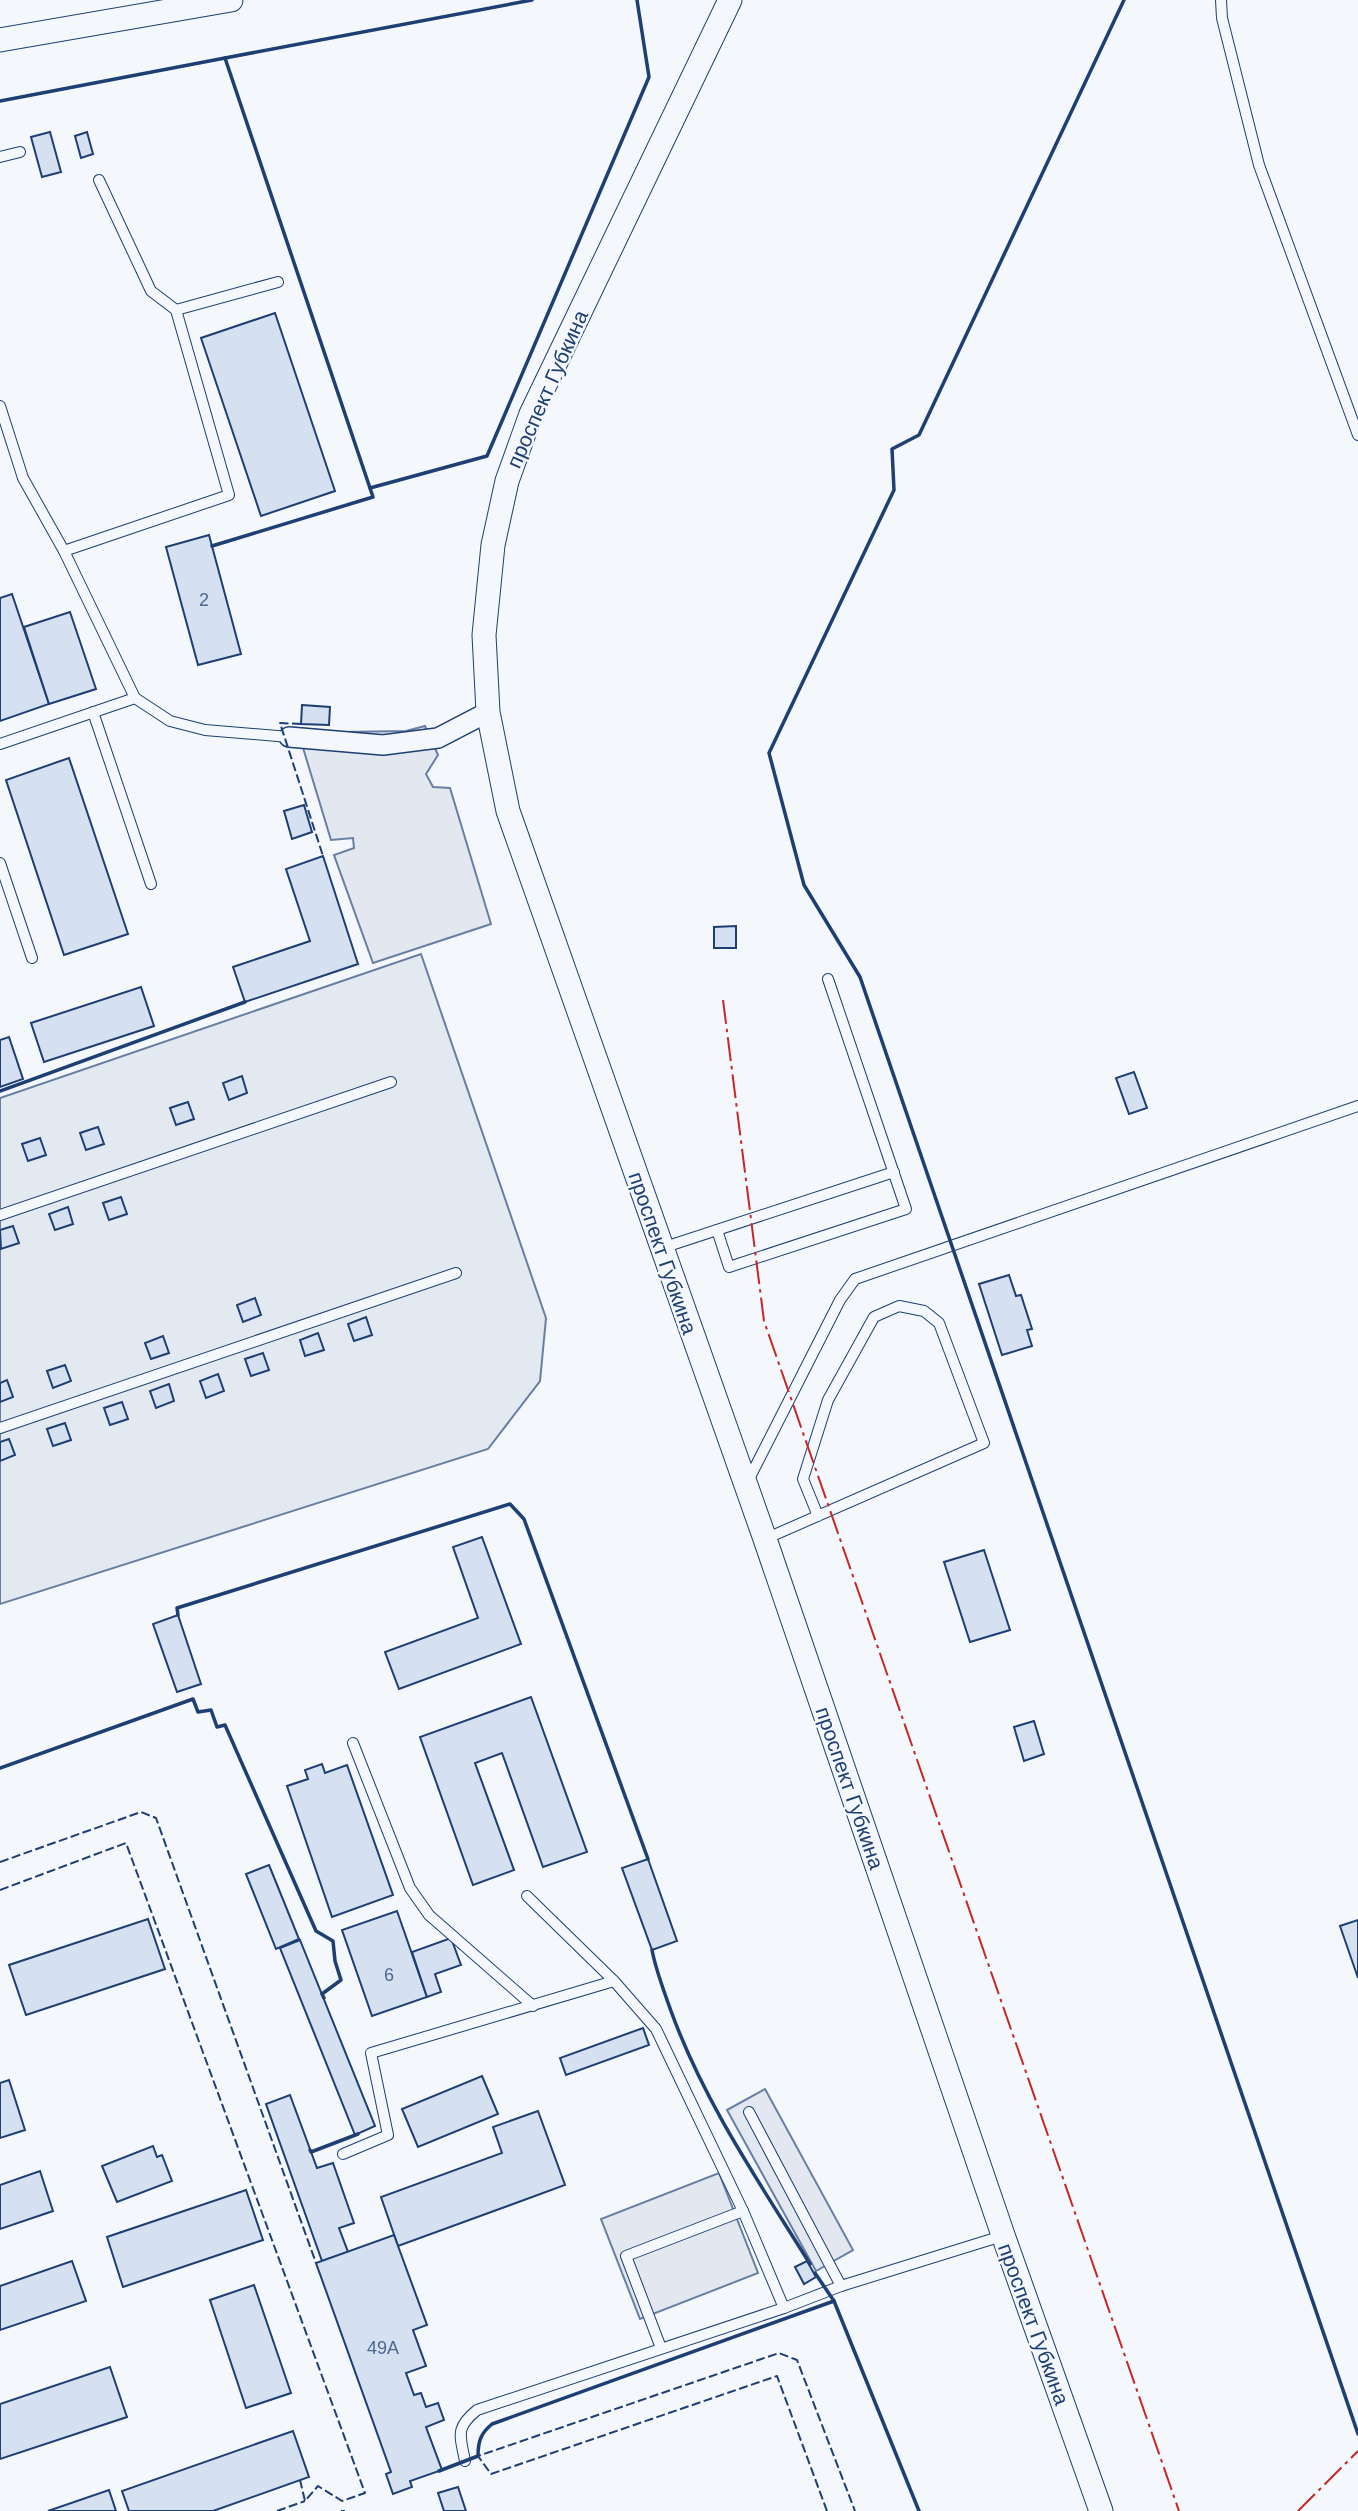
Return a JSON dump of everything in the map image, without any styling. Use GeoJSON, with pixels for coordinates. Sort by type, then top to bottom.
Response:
{"type":"FeatureCollection","features":[{"type":"Feature","properties":{"kind":"street"},"geometry":{"type":"LineString","coordinates":[[0,40],[231,0]]}},
{"type":"Feature","properties":{"kind":"street"},"geometry":{"type":"LineString","coordinates":[[718,0],[718,24]]}},
{"type":"Feature","properties":{"kind":"street","name":"проспект Губкина"},"geometry":{"type":"LineString","coordinates":[[730,0],[531,414],[507,481],[493,544],[484,635],[488,712],[508,811],[765,1539],[1003,2235],[1101,2511]]}},
{"type":"Feature","properties":{"kind":"street"},"geometry":{"type":"LineString","coordinates":[[289,737],[383,745],[438,738],[488,712]]}},
{"type":"Feature","properties":{"kind":"lane"},"geometry":{"type":"LineString","coordinates":[[1221,0],[1222,18],[1259,165],[1358,435]]}},
{"type":"Feature","properties":{"kind":"lane"},"geometry":{"type":"LineString","coordinates":[[0,157],[20,152]]}},
{"type":"Feature","properties":{"kind":"lane"},"geometry":{"type":"LineString","coordinates":[[64,551],[229,495],[176,310],[151,291],[99,180]]}},
{"type":"Feature","properties":{"kind":"lane"},"geometry":{"type":"LineString","coordinates":[[176,310],[278,282]]}},
{"type":"Feature","properties":{"kind":"lane"},"geometry":{"type":"LineString","coordinates":[[0,406],[23,478],[64,551],[135,698],[170,721],[205,730],[289,737]]}},
{"type":"Feature","properties":{"kind":"lane"},"geometry":{"type":"LineString","coordinates":[[0,744],[135,698]]}},
{"type":"Feature","properties":{"kind":"lane"},"geometry":{"type":"LineString","coordinates":[[93,712],[151,884]]}},
{"type":"Feature","properties":{"kind":"lane"},"geometry":{"type":"LineString","coordinates":[[0,863],[32,958]]}},
{"type":"Feature","properties":{"kind":"lane"},"geometry":{"type":"LineString","coordinates":[[717,1230],[729,1267],[906,1209],[828,979]]}},
{"type":"Feature","properties":{"kind":"lane"},"geometry":{"type":"LineString","coordinates":[[0,1215],[391,1082]]}},
{"type":"Feature","properties":{"kind":"lane"},"geometry":{"type":"LineString","coordinates":[[745,1487],[840,1300],[855,1279],[1358,1106]]}},
{"type":"Feature","properties":{"kind":"lane"},"geometry":{"type":"LineString","coordinates":[[662,1248],[894,1172]]}},
{"type":"Feature","properties":{"kind":"lane"},"geometry":{"type":"LineString","coordinates":[[0,1428],[456,1273]]}},
{"type":"Feature","properties":{"kind":"lane"},"geometry":{"type":"LineString","coordinates":[[765,1539],[818,1516],[984,1443],[939,1322],[925,1311],[899,1306],[874,1317],[828,1400],[803,1479],[818,1516]]}},
{"type":"Feature","properties":{"kind":"lane"},"geometry":{"type":"LineString","coordinates":[[353,1743],[410,1888],[419,1904],[533,2006]]}},
{"type":"Feature","properties":{"kind":"lane"},"geometry":{"type":"LineString","coordinates":[[527,1896],[614,1981],[656,2029],[743,2211],[784,2308]]}},
{"type":"Feature","properties":{"kind":"lane"},"geometry":{"type":"LineString","coordinates":[[343,2154],[388,2135],[370,2053],[614,1981]]}},
{"type":"Feature","properties":{"kind":"lane"},"geometry":{"type":"LineString","coordinates":[[749,2112],[841,2286]]}},
{"type":"Feature","properties":{"kind":"lane"},"geometry":{"type":"LineString","coordinates":[[661,2348],[626,2256],[743,2211]]}},
{"type":"Feature","properties":{"kind":"lane"},"geometry":{"type":"LineString","coordinates":[[465,2461],[459,2431],[465,2420],[477,2410],[784,2308],[841,2286],[1003,2235]]}},
{"type":"Feature","properties":{"kind":"shaded area"},"geometry":{"type":"Polygon","coordinates":[[[425,726],[438,755],[426,774],[433,787],[450,788],[491,924],[373,963],[334,855],[354,848],[353,838],[331,840],[297,728],[341,732],[406,731],[425,726]]]}},
{"type":"Feature","properties":{"kind":"shaded area"},"geometry":{"type":"Polygon","coordinates":[[[421,954],[546,1318],[540,1381],[488,1449],[0,1604],[0,1098],[421,954]]]}},
{"type":"Feature","properties":{"kind":"shaded area"},"geometry":{"type":"Polygon","coordinates":[[[765,2089],[853,2250],[816,2271],[727,2110],[765,2089]]]}},
{"type":"Feature","properties":{"kind":"shaded area"},"geometry":{"type":"Polygon","coordinates":[[[719,2173],[758,2273],[640,2319],[601,2219],[719,2173]]]}},
{"type":"Feature","properties":{"kind":"building"},"geometry":{"type":"Polygon","coordinates":[[[50,132],[61,172],[42,177],[31,137],[50,132]]]}},
{"type":"Feature","properties":{"kind":"building"},"geometry":{"type":"Polygon","coordinates":[[[87,132],[93,154],[81,158],[75,136],[87,132]]]}},
{"type":"Feature","properties":{"kind":"building"},"geometry":{"type":"Polygon","coordinates":[[[275,313],[335,491],[261,516],[201,338],[275,313]]]}},
{"type":"Feature","properties":{"kind":"building"},"geometry":{"type":"Polygon","coordinates":[[[209,535],[241,654],[198,665],[166,547],[209,535]]]}},
{"type":"Feature","properties":{"kind":"building"},"geometry":{"type":"Polygon","coordinates":[[[12,594],[49,704],[0,721],[0,598],[12,594]]]}},
{"type":"Feature","properties":{"kind":"building"},"geometry":{"type":"Polygon","coordinates":[[[70,612],[96,689],[49,704],[24,627],[70,612]]]}},
{"type":"Feature","properties":{"kind":"building"},"geometry":{"type":"Polygon","coordinates":[[[302,705],[330,707],[329,725],[301,724],[302,705]]]}},
{"type":"Feature","properties":{"kind":"building"},"geometry":{"type":"Polygon","coordinates":[[[69,758],[128,934],[64,955],[6,780],[69,758]]]}},
{"type":"Feature","properties":{"kind":"building"},"geometry":{"type":"Polygon","coordinates":[[[304,805],[312,832],[292,839],[284,811],[304,805]]]}},
{"type":"Feature","properties":{"kind":"building"},"geometry":{"type":"Polygon","coordinates":[[[323,856],[358,964],[245,1002],[233,967],[310,941],[286,869],[323,856]]]}},
{"type":"Feature","properties":{"kind":"building"},"geometry":{"type":"Polygon","coordinates":[[[736,926],[736,948],[714,948],[714,927],[736,926]]]}},
{"type":"Feature","properties":{"kind":"building"},"geometry":{"type":"Polygon","coordinates":[[[141,987],[154,1026],[44,1062],[31,1023],[141,987]]]}},
{"type":"Feature","properties":{"kind":"building"},"geometry":{"type":"Polygon","coordinates":[[[9,1037],[23,1079],[0,1087],[0,1040],[9,1037]]]}},
{"type":"Feature","properties":{"kind":"building"},"geometry":{"type":"Polygon","coordinates":[[[1134,1072],[1147,1108],[1129,1114],[1116,1078],[1134,1072]]]}},
{"type":"Feature","properties":{"kind":"building"},"geometry":{"type":"Polygon","coordinates":[[[242,1076],[247,1093],[229,1100],[223,1083],[242,1076]]]}},
{"type":"Feature","properties":{"kind":"building"},"geometry":{"type":"Polygon","coordinates":[[[188,1102],[194,1119],[176,1125],[170,1108],[188,1102]]]}},
{"type":"Feature","properties":{"kind":"building"},"geometry":{"type":"Polygon","coordinates":[[[98,1127],[104,1144],[86,1150],[80,1133],[98,1127]]]}},
{"type":"Feature","properties":{"kind":"building"},"geometry":{"type":"Polygon","coordinates":[[[40,1138],[46,1155],[28,1161],[22,1144],[40,1138]]]}},
{"type":"Feature","properties":{"kind":"building"},"geometry":{"type":"Polygon","coordinates":[[[121,1197],[127,1214],[109,1220],[103,1203],[121,1197]]]}},
{"type":"Feature","properties":{"kind":"building"},"geometry":{"type":"Polygon","coordinates":[[[68,1207],[73,1224],[55,1230],[49,1214],[68,1207]]]}},
{"type":"Feature","properties":{"kind":"building"},"geometry":{"type":"Polygon","coordinates":[[[13,1226],[19,1243],[1,1249],[0,1230],[13,1226]]]}},
{"type":"Feature","properties":{"kind":"building"},"geometry":{"type":"Polygon","coordinates":[[[1009,1275],[1016,1296],[1021,1295],[1032,1329],[1027,1330],[1032,1346],[1002,1355],[979,1284],[1009,1275]]]}},
{"type":"Feature","properties":{"kind":"building"},"geometry":{"type":"Polygon","coordinates":[[[255,1298],[261,1315],[243,1322],[237,1305],[255,1298]]]}},
{"type":"Feature","properties":{"kind":"building"},"geometry":{"type":"Polygon","coordinates":[[[366,1317],[372,1335],[354,1341],[348,1324],[366,1317]]]}},
{"type":"Feature","properties":{"kind":"building"},"geometry":{"type":"Polygon","coordinates":[[[318,1333],[324,1350],[305,1356],[300,1340],[318,1333]]]}},
{"type":"Feature","properties":{"kind":"building"},"geometry":{"type":"Polygon","coordinates":[[[163,1336],[169,1353],[151,1359],[145,1343],[163,1336]]]}},
{"type":"Feature","properties":{"kind":"building"},"geometry":{"type":"Polygon","coordinates":[[[263,1353],[269,1370],[251,1376],[245,1359],[263,1353]]]}},
{"type":"Feature","properties":{"kind":"building"},"geometry":{"type":"Polygon","coordinates":[[[65,1365],[71,1381],[53,1388],[47,1371],[65,1365]]]}},
{"type":"Feature","properties":{"kind":"building"},"geometry":{"type":"Polygon","coordinates":[[[218,1374],[224,1391],[206,1398],[200,1381],[218,1374]]]}},
{"type":"Feature","properties":{"kind":"building"},"geometry":{"type":"Polygon","coordinates":[[[7,1380],[13,1397],[0,1402],[0,1383],[7,1380]]]}},
{"type":"Feature","properties":{"kind":"building"},"geometry":{"type":"Polygon","coordinates":[[[169,1384],[174,1401],[156,1408],[150,1391],[169,1384]]]}},
{"type":"Feature","properties":{"kind":"building"},"geometry":{"type":"Polygon","coordinates":[[[122,1402],[128,1419],[110,1425],[104,1408],[122,1402]]]}},
{"type":"Feature","properties":{"kind":"building"},"geometry":{"type":"Polygon","coordinates":[[[65,1423],[71,1440],[53,1446],[47,1429],[65,1423]]]}},
{"type":"Feature","properties":{"kind":"building"},"geometry":{"type":"Polygon","coordinates":[[[9,1439],[15,1455],[0,1461],[0,1442],[9,1439]]]}},
{"type":"Feature","properties":{"kind":"building"},"geometry":{"type":"Polygon","coordinates":[[[482,1537],[521,1644],[399,1689],[385,1652],[478,1618],[453,1547],[482,1537]]]}},
{"type":"Feature","properties":{"kind":"building"},"geometry":{"type":"Polygon","coordinates":[[[984,1550],[1010,1630],[970,1642],[944,1562],[984,1550]]]}},
{"type":"Feature","properties":{"kind":"building"},"geometry":{"type":"Polygon","coordinates":[[[178,1615],[201,1684],[177,1692],[153,1624],[178,1615]]]}},
{"type":"Feature","properties":{"kind":"building"},"geometry":{"type":"Polygon","coordinates":[[[531,1697],[587,1852],[543,1867],[502,1753],[475,1763],[514,1870],[473,1885],[420,1737],[531,1697]]]}},
{"type":"Feature","properties":{"kind":"building"},"geometry":{"type":"Polygon","coordinates":[[[1034,1721],[1044,1754],[1024,1761],[1014,1727],[1034,1721]]]}},
{"type":"Feature","properties":{"kind":"building"},"geometry":{"type":"Polygon","coordinates":[[[322,1764],[325,1773],[347,1765],[393,1895],[332,1917],[287,1786],[308,1779],[305,1770],[322,1764]]]}},
{"type":"Feature","properties":{"kind":"building"},"geometry":{"type":"Polygon","coordinates":[[[648,1859],[677,1941],[652,1950],[622,1868],[648,1859]]]}},
{"type":"Feature","properties":{"kind":"building"},"geometry":{"type":"Polygon","coordinates":[[[269,1865],[299,1939],[276,1949],[246,1874],[269,1865]]]}},
{"type":"Feature","properties":{"kind":"building"},"geometry":{"type":"Polygon","coordinates":[[[397,1911],[427,1997],[372,2016],[342,1930],[397,1911]]]}},
{"type":"Feature","properties":{"kind":"building"},"geometry":{"type":"Polygon","coordinates":[[[148,1919],[165,1969],[26,2015],[9,1965],[148,1919]]]}},
{"type":"Feature","properties":{"kind":"building"},"geometry":{"type":"Polygon","coordinates":[[[1358,1920],[1358,1978],[1340,1926],[1358,1920]]]}},
{"type":"Feature","properties":{"kind":"building"},"geometry":{"type":"Polygon","coordinates":[[[451,1938],[461,1965],[435,1974],[441,1992],[427,1997],[412,1952],[451,1938]]]}},
{"type":"Feature","properties":{"kind":"building"},"geometry":{"type":"Polygon","coordinates":[[[300,1940],[375,2126],[355,2135],[280,1948],[300,1940]]]}},
{"type":"Feature","properties":{"kind":"building"},"geometry":{"type":"Polygon","coordinates":[[[643,2028],[649,2045],[566,2075],[560,2058],[643,2028]]]}},
{"type":"Feature","properties":{"kind":"building"},"geometry":{"type":"Polygon","coordinates":[[[482,2076],[498,2114],[418,2147],[402,2109],[482,2076]]]}},
{"type":"Feature","properties":{"kind":"building"},"geometry":{"type":"Polygon","coordinates":[[[9,2080],[25,2130],[0,2138],[0,2083],[9,2080]]]}},
{"type":"Feature","properties":{"kind":"building"},"geometry":{"type":"Polygon","coordinates":[[[290,2095],[317,2168],[333,2163],[354,2223],[339,2228],[348,2252],[322,2261],[266,2104],[290,2095]]]}},
{"type":"Feature","properties":{"kind":"building"},"geometry":{"type":"Polygon","coordinates":[[[538,2111],[565,2185],[398,2246],[381,2197],[502,2153],[493,2127],[538,2111]]]}},
{"type":"Feature","properties":{"kind":"building"},"geometry":{"type":"Polygon","coordinates":[[[153,2146],[157,2157],[162,2155],[172,2181],[117,2202],[102,2166],[153,2146]]]}},
{"type":"Feature","properties":{"kind":"building"},"geometry":{"type":"Polygon","coordinates":[[[40,2171],[53,2211],[0,2229],[0,2185],[40,2171]]]}},
{"type":"Feature","properties":{"kind":"building"},"geometry":{"type":"Polygon","coordinates":[[[246,2190],[263,2240],[123,2287],[107,2237],[246,2190]]]}},
{"type":"Feature","properties":{"kind":"building"},"geometry":{"type":"Polygon","coordinates":[[[394,2235],[427,2325],[413,2330],[426,2366],[406,2373],[414,2395],[421,2393],[426,2407],[438,2403],[444,2420],[426,2427],[442,2470],[410,2481],[412,2487],[393,2494],[386,2474],[391,2472],[316,2263],[394,2235]]]}},
{"type":"Feature","properties":{"kind":"building"},"geometry":{"type":"Polygon","coordinates":[[[72,2261],[86,2301],[0,2330],[0,2286],[72,2261]]]}},
{"type":"Feature","properties":{"kind":"building"},"geometry":{"type":"Polygon","coordinates":[[[807,2261],[816,2277],[804,2284],[795,2267],[807,2261]]]}},
{"type":"Feature","properties":{"kind":"building"},"geometry":{"type":"Polygon","coordinates":[[[254,2285],[291,2393],[246,2408],[210,2300],[254,2285]]]}},
{"type":"Feature","properties":{"kind":"building"},"geometry":{"type":"Polygon","coordinates":[[[110,2367],[127,2417],[0,2459],[0,2404],[110,2367]]]}},
{"type":"Feature","properties":{"kind":"building"},"geometry":{"type":"Polygon","coordinates":[[[293,2431],[309,2477],[213,2511],[129,2511],[122,2491],[293,2431]]]}},
{"type":"Feature","properties":{"kind":"building"},"geometry":{"type":"Polygon","coordinates":[[[458,2487],[466,2511],[444,2511],[438,2493],[458,2487]]]}},
{"type":"Feature","properties":{"kind":"building"},"geometry":{"type":"Polygon","coordinates":[[[109,2490],[116,2511],[48,2511],[109,2490]]]}},
{"type":"Feature","properties":{"kind":"fence"},"geometry":{"type":"LineString","coordinates":[[301,724],[280,723],[323,856]]}},
{"type":"Feature","properties":{"kind":"fence"},"geometry":{"type":"LineString","coordinates":[[0,1862],[141,1812],[156,1818],[316,2263]]}},
{"type":"Feature","properties":{"kind":"fence"},"geometry":{"type":"LineString","coordinates":[[0,1890],[126,1843],[365,2493],[342,2501],[318,2486],[305,2501],[300,2480]]}},
{"type":"Feature","properties":{"kind":"fence"},"geometry":{"type":"LineString","coordinates":[[827,2511],[777,2376],[491,2474],[478,2456],[779,2353],[797,2360],[855,2511]]}},
{"type":"Feature","properties":{"kind":"fence"},"geometry":{"type":"LineString","coordinates":[[277,2511],[305,2501]]}},
{"type":"Feature","properties":{"kind":"wall"},"geometry":{"type":"LineString","coordinates":[[225,58],[532,0]]}},
{"type":"Feature","properties":{"kind":"wall"},"geometry":{"type":"LineString","coordinates":[[370,488],[487,456],[649,77],[637,0]]}},
{"type":"Feature","properties":{"kind":"wall"},"geometry":{"type":"LineString","coordinates":[[1124,0],[919,435],[892,449],[894,490],[769,753],[804,885],[860,977],[1358,2434]]}},
{"type":"Feature","properties":{"kind":"wall"},"geometry":{"type":"LineString","coordinates":[[0,101],[225,58],[373,497],[212,546]]}},
{"type":"Feature","properties":{"kind":"wall"},"geometry":{"type":"LineString","coordinates":[[0,1091],[245,1002]]}},
{"type":"Feature","properties":{"kind":"wall"},"geometry":{"type":"LineString","coordinates":[[178,1615],[177,1608],[510,1504],[524,1519],[648,1859]]}},
{"type":"Feature","properties":{"kind":"wall"},"geometry":{"type":"LineString","coordinates":[[0,1768],[193,1699],[198,1712],[211,1710],[217,1727],[225,1725],[316,1931],[333,1941],[341,1980],[322,1994],[324,1998]]}},
{"type":"Feature","properties":{"kind":"wall"},"geometry":{"type":"LineString","coordinates":[[652,1950],[671,2011],[699,2077],[752,2172],[810,2264]]}},
{"type":"Feature","properties":{"kind":"wall"},"geometry":{"type":"LineString","coordinates":[[310,2150],[311,2152],[358,2134]]}},
{"type":"Feature","properties":{"kind":"wall"},"geometry":{"type":"LineString","coordinates":[[815,2273],[834,2301]]}},
{"type":"Feature","properties":{"kind":"wall"},"geometry":{"type":"LineString","coordinates":[[439,2471],[478,2456],[481,2438],[492,2424],[834,2301],[919,2511]]}},
{"type":"Feature","properties":{"kind":"power"},"geometry":{"type":"LineString","coordinates":[[723,1000],[764,1321],[1179,2511]]}},
{"type":"Feature","properties":{"kind":"power"},"geometry":{"type":"LineString","coordinates":[[1298,2511],[1358,2451]]}}]}
